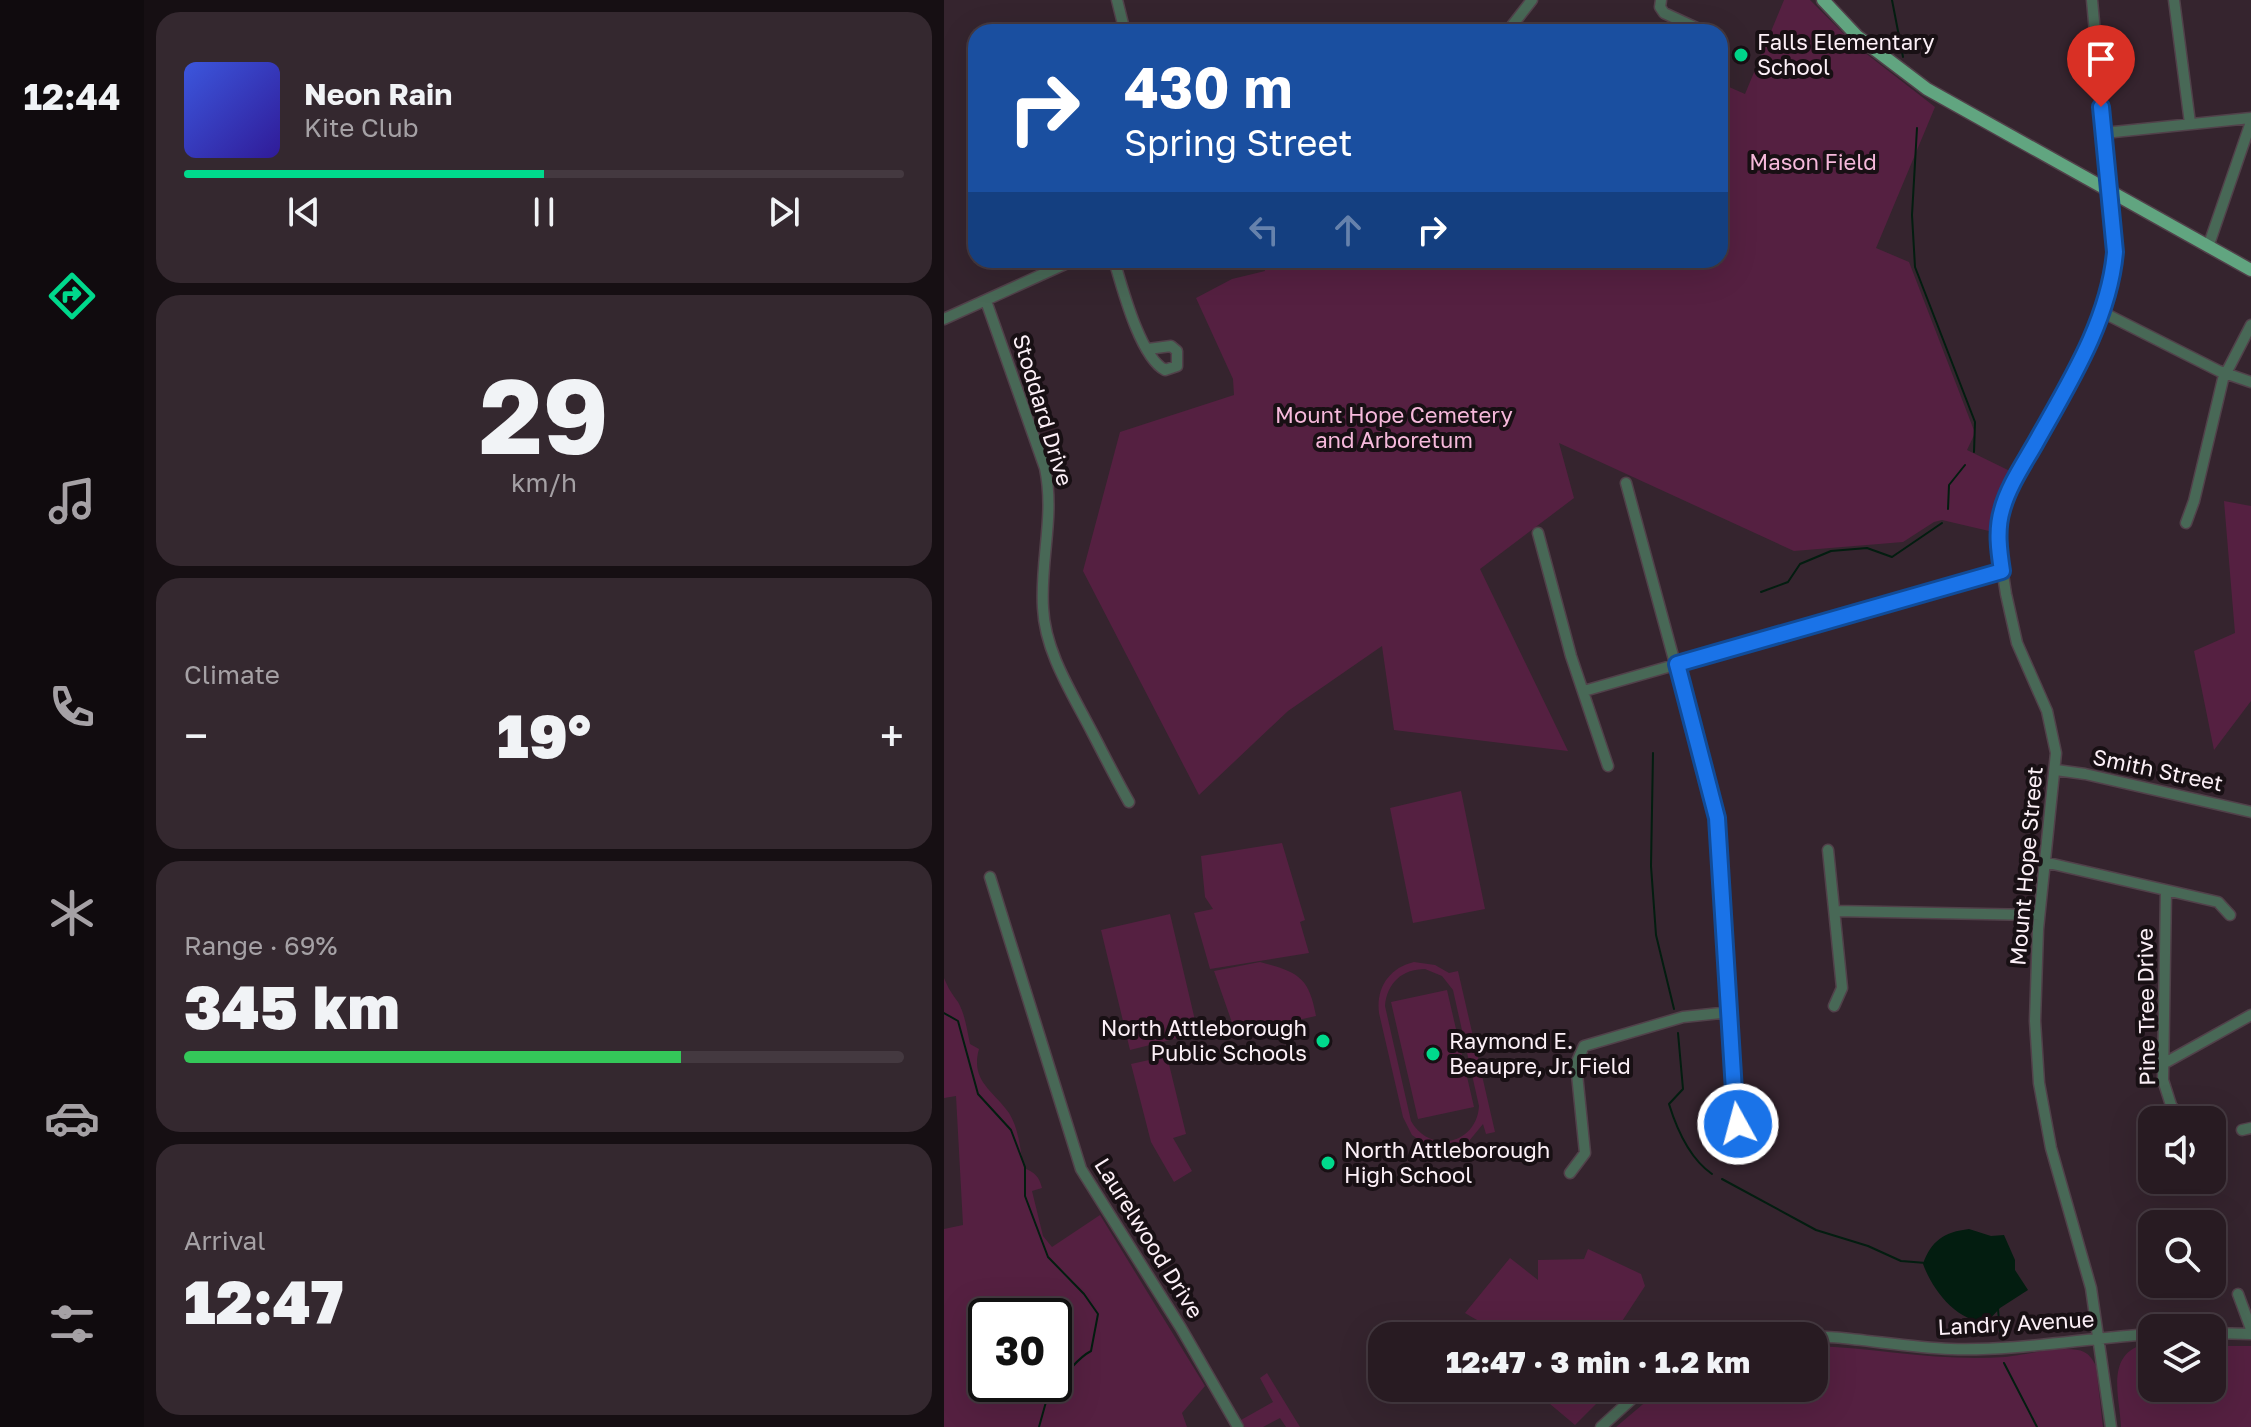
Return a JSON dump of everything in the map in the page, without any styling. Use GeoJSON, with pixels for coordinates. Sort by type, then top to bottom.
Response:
{"type":"FeatureCollection","features":[{"type":"Feature","properties":{"kind":"main road"},"geometry":{"type":"LineString","coordinates":[[1823,0],[1857,36],[1927,89],[2251,270]]}},
{"type":"Feature","properties":{"kind":"street"},"geometry":{"type":"LineString","coordinates":[[1117,0],[1123,24]]}},
{"type":"Feature","properties":{"kind":"street"},"geometry":{"type":"LineString","coordinates":[[1513,24],[1532,0]]}},
{"type":"Feature","properties":{"kind":"street"},"geometry":{"type":"LineString","coordinates":[[1661,0],[1660,7],[1664,13],[1688,24]]}},
{"type":"Feature","properties":{"kind":"street","name":"Mount Hope Street"},"geometry":{"type":"LineString","coordinates":[[2092,0],[2115,252],[2113,276],[2102,312],[2070,380],[2007,495],[1999,529],[2002,571],[2017,643],[2053,731],[2056,770],[2039,915],[2035,1021],[2043,1113],[2060,1183],[2086,1264],[2111,1427]]}},
{"type":"Feature","properties":{"kind":"street"},"geometry":{"type":"LineString","coordinates":[[2174,0],[2190,123]]}},
{"type":"Feature","properties":{"kind":"street"},"geometry":{"type":"LineString","coordinates":[[2104,133],[2251,120],[2208,247]]}},
{"type":"Feature","properties":{"kind":"street"},"geometry":{"type":"LineString","coordinates":[[944,319],[1057,268]]}},
{"type":"Feature","properties":{"kind":"street"},"geometry":{"type":"LineString","coordinates":[[1116,268],[1129,309],[1148,349]]}},
{"type":"Feature","properties":{"kind":"street","name":"Stoddard Drive"},"geometry":{"type":"LineString","coordinates":[[986,301],[1040,454],[1049,489],[1050,523],[1043,601],[1047,632],[1063,675],[1129,802]]}},
{"type":"Feature","properties":{"kind":"street"},"geometry":{"type":"LineString","coordinates":[[2102,312],[2227,374],[2251,382]]}},
{"type":"Feature","properties":{"kind":"street"},"geometry":{"type":"LineString","coordinates":[[2186,523],[2223,379],[2251,325]]}},
{"type":"Feature","properties":{"kind":"street"},"geometry":{"type":"LineString","coordinates":[[1626,483],[1717,818],[1735,1107],[1738,1124],[1752,1134]]}},
{"type":"Feature","properties":{"kind":"street"},"geometry":{"type":"LineString","coordinates":[[1538,533],[1571,656],[1608,766]]}},
{"type":"Feature","properties":{"kind":"street"},"geometry":{"type":"LineString","coordinates":[[1584,691],[2002,571]]}},
{"type":"Feature","properties":{"kind":"street","name":"Smith Street"},"geometry":{"type":"LineString","coordinates":[[2056,770],[2251,812]]}},
{"type":"Feature","properties":{"kind":"street"},"geometry":{"type":"LineString","coordinates":[[1828,850],[1842,988],[1834,1006]]}},
{"type":"Feature","properties":{"kind":"street"},"geometry":{"type":"LineString","coordinates":[[2044,862],[2218,902],[2230,915]]}},
{"type":"Feature","properties":{"kind":"street","name":"Laurelwood Drive"},"geometry":{"type":"LineString","coordinates":[[990,877],[1081,1169],[1188,1339],[1238,1427]]}},
{"type":"Feature","properties":{"kind":"street","name":"Pine Tree Drive"},"geometry":{"type":"LineString","coordinates":[[2166,891],[2163,1064],[2165,1091],[2173,1106]]}},
{"type":"Feature","properties":{"kind":"street"},"geometry":{"type":"LineString","coordinates":[[1836,911],[2039,915]]}},
{"type":"Feature","properties":{"kind":"street"},"geometry":{"type":"LineString","coordinates":[[1570,1173],[1585,1153],[1576,1064],[1584,1046],[1683,1017],[1730,1012]]}},
{"type":"Feature","properties":{"kind":"street"},"geometry":{"type":"LineString","coordinates":[[2163,1064],[2251,1015]]}},
{"type":"Feature","properties":{"kind":"street"},"geometry":{"type":"LineString","coordinates":[[2226,1332],[2251,1331],[2238,1294]]}},
{"type":"Feature","properties":{"kind":"street","name":"Landry Avenue"},"geometry":{"type":"LineString","coordinates":[[1828,1337],[1907,1346],[1977,1349],[2138,1335]]}},
{"type":"Feature","properties":{"kind":"street"},"geometry":{"type":"LineString","coordinates":[[1601,1427],[1629,1402]]}},
{"type":"Feature","properties":{"kind":"green space","name":"Mount Hope Cemetery and Arboretum"},"geometry":{"type":"Polygon","coordinates":[[[1784,0],[1810,0],[1855,45],[1935,107],[1876,248],[1909,262],[1975,433],[1967,450],[2012,472],[1994,505],[1989,531],[1942,520],[1903,542],[1794,551],[1559,443],[1574,498],[1480,569],[1568,751],[1394,730],[1382,646],[1288,711],[1199,795],[1083,571],[1120,432],[1234,395],[1233,379],[1196,298],[1232,279],[1265,271],[1264,268],[1728,268],[1728,87],[1745,94],[1784,0]]]}},
{"type":"Feature","properties":{"kind":"green space"},"geometry":{"type":"Polygon","coordinates":[[[2224,501],[2251,506],[2251,701],[2214,750],[2194,651],[2235,633],[2224,501]]]}},
{"type":"Feature","properties":{"kind":"green space"},"geometry":{"type":"Polygon","coordinates":[[[1461,791],[1485,909],[1413,923],[1390,808],[1461,791]]]}},
{"type":"Feature","properties":{"kind":"green space"},"geometry":{"type":"Polygon","coordinates":[[[1282,843],[1305,920],[1300,922],[1309,953],[1210,969],[1194,913],[1213,909],[1205,897],[1201,856],[1282,843]]]}},
{"type":"Feature","properties":{"kind":"green space"},"geometry":{"type":"Polygon","coordinates":[[[1170,914],[1198,1033],[1130,1050],[1101,930],[1170,914]]]}},
{"type":"Feature","properties":{"kind":"green space"},"geometry":{"type":"Polygon","coordinates":[[[1260,962],[1299,978],[1310,992],[1316,1016],[1236,1034],[1214,971],[1260,962]]]}},
{"type":"Feature","properties":{"kind":"green space"},"geometry":{"type":"Polygon","coordinates":[[[1414,962],[1435,965],[1449,973],[1458,971],[1495,1132],[1486,1134],[1483,1124],[1469,1141],[1450,1149],[1429,1147],[1412,1135],[1403,1117],[1379,1013],[1382,987],[1391,974],[1414,962]],[[1425,969],[1403,975],[1392,984],[1385,1006],[1411,1121],[1419,1132],[1440,1141],[1462,1136],[1470,1129],[1479,1106],[1453,990],[1442,976],[1425,969]]]}},
{"type":"Feature","properties":{"kind":"green space"},"geometry":{"type":"Polygon","coordinates":[[[944,978],[962,1012],[970,1044],[979,1049],[980,1077],[1009,1113],[1017,1132],[1024,1168],[1036,1175],[1041,1184],[1042,1188],[1032,1191],[1043,1236],[1052,1247],[1100,1215],[1205,1386],[1182,1413],[1187,1427],[944,1427],[944,1229],[963,1225],[956,1096],[944,1098],[944,978]]]}},
{"type":"Feature","properties":{"kind":"green space","name":"Raymond E. Beaupre, Jr. Field"},"geometry":{"type":"Polygon","coordinates":[[[1447,990],[1474,1107],[1418,1119],[1391,1002],[1447,990]]]}},
{"type":"Feature","properties":{"kind":"green space"},"geometry":{"type":"Polygon","coordinates":[[[1167,1056],[1186,1134],[1173,1138],[1192,1171],[1174,1182],[1151,1142],[1131,1064],[1167,1056]]]}},
{"type":"Feature","properties":{"kind":"green space"},"geometry":{"type":"Polygon","coordinates":[[[1588,1249],[1641,1274],[1645,1286],[1621,1322],[1481,1322],[1465,1313],[1510,1258],[1538,1280],[1538,1260],[1584,1259],[1588,1249]]]}},
{"type":"Feature","properties":{"kind":"green space"},"geometry":{"type":"Polygon","coordinates":[[[2226,1346],[2251,1346],[2251,1427],[2121,1427],[2117,1381],[2122,1360],[2138,1347],[2138,1402],[2226,1402],[2226,1346]]]}},
{"type":"Feature","properties":{"kind":"green space"},"geometry":{"type":"Polygon","coordinates":[[[1828,1347],[1981,1358],[2057,1350],[2084,1352],[2096,1366],[2103,1427],[1616,1427],[1645,1402],[1828,1402],[1828,1347]]]}},
{"type":"Feature","properties":{"kind":"green space"},"geometry":{"type":"Polygon","coordinates":[[[1267,1373],[1300,1427],[1286,1427],[1280,1418],[1263,1427],[1245,1427],[1241,1420],[1273,1402],[1260,1378],[1267,1373]]]}},
{"type":"Feature","properties":{"kind":"green space"},"geometry":{"type":"Polygon","coordinates":[[[1548,1402],[1598,1402],[1575,1425],[1548,1402]]]}},
{"type":"Feature","properties":{"kind":"shaded area"},"geometry":{"type":"Polygon","coordinates":[[[1969,1229],[1991,1236],[2004,1235],[2015,1260],[2015,1270],[2028,1290],[2000,1308],[1987,1322],[1976,1321],[1956,1311],[1940,1294],[1923,1264],[1930,1249],[1940,1239],[1952,1232],[1969,1229]]]}},
{"type":"Feature","properties":{"kind":"waterway"},"geometry":{"type":"LineString","coordinates":[[1892,0],[1903,57]]}},
{"type":"Feature","properties":{"kind":"waterway"},"geometry":{"type":"LineString","coordinates":[[1917,128],[1912,215],[1915,267],[1975,422],[1974,452]]}},
{"type":"Feature","properties":{"kind":"waterway"},"geometry":{"type":"LineString","coordinates":[[1948,509],[1949,485],[1965,465]]}},
{"type":"Feature","properties":{"kind":"waterway"},"geometry":{"type":"LineString","coordinates":[[1761,592],[1788,582],[1800,564],[1831,551],[1867,548],[1892,557],[1942,523]]}},
{"type":"Feature","properties":{"kind":"waterway"},"geometry":{"type":"LineString","coordinates":[[1653,753],[1651,866],[1656,935],[1674,1009]]}},
{"type":"Feature","properties":{"kind":"waterway"},"geometry":{"type":"LineString","coordinates":[[944,1013],[958,1021],[978,1094],[1011,1130],[1025,1167],[1025,1196],[1048,1257],[1084,1294],[1098,1314],[1091,1351],[1072,1367]]}},
{"type":"Feature","properties":{"kind":"waterway"},"geometry":{"type":"LineString","coordinates":[[1678,1033],[1683,1089],[1669,1104],[1685,1143],[1712,1174]]}},
{"type":"Feature","properties":{"kind":"waterway"},"geometry":{"type":"LineString","coordinates":[[1722,1179],[1816,1230],[1868,1246],[1901,1261],[1926,1263]]}},
{"type":"Feature","properties":{"kind":"waterway"},"geometry":{"type":"LineString","coordinates":[[1998,1309],[2000,1332]]}},
{"type":"Feature","properties":{"kind":"waterway"},"geometry":{"type":"LineString","coordinates":[[2004,1363],[2037,1427]]}},
{"type":"Feature","properties":{"kind":"waterway"},"geometry":{"type":"LineString","coordinates":[[1039,1427],[1046,1402]]}},
{"type":"Feature","properties":{"kind":"place","name":"Falls Elementary School"},"geometry":{"type":"Point","coordinates":[1741,55]}},
{"type":"Feature","properties":{"kind":"place","name":"North Attleborough Public Schools"},"geometry":{"type":"Point","coordinates":[1323,1041]}},
{"type":"Feature","properties":{"kind":"place","name":"Raymond E. Beaupre, Jr. Field"},"geometry":{"type":"Point","coordinates":[1433,1054]}},
{"type":"Feature","properties":{"kind":"place","name":"North Attleborough High School"},"geometry":{"type":"Point","coordinates":[1328,1163]}},
{"type":"Feature","properties":{"kind":"route"},"geometry":{"type":"LineString","coordinates":[[1738,1124],[1717,818],[1677,664],[2002,571],[1999,529],[2007,495],[2089,341],[2105,305],[2113,276],[2115,252],[2101,107]]}},
{"type":"Feature","properties":{"kind":"park label","name":"Mason Field"},"geometry":{"type":"Point","coordinates":[1813,162]}}]}
